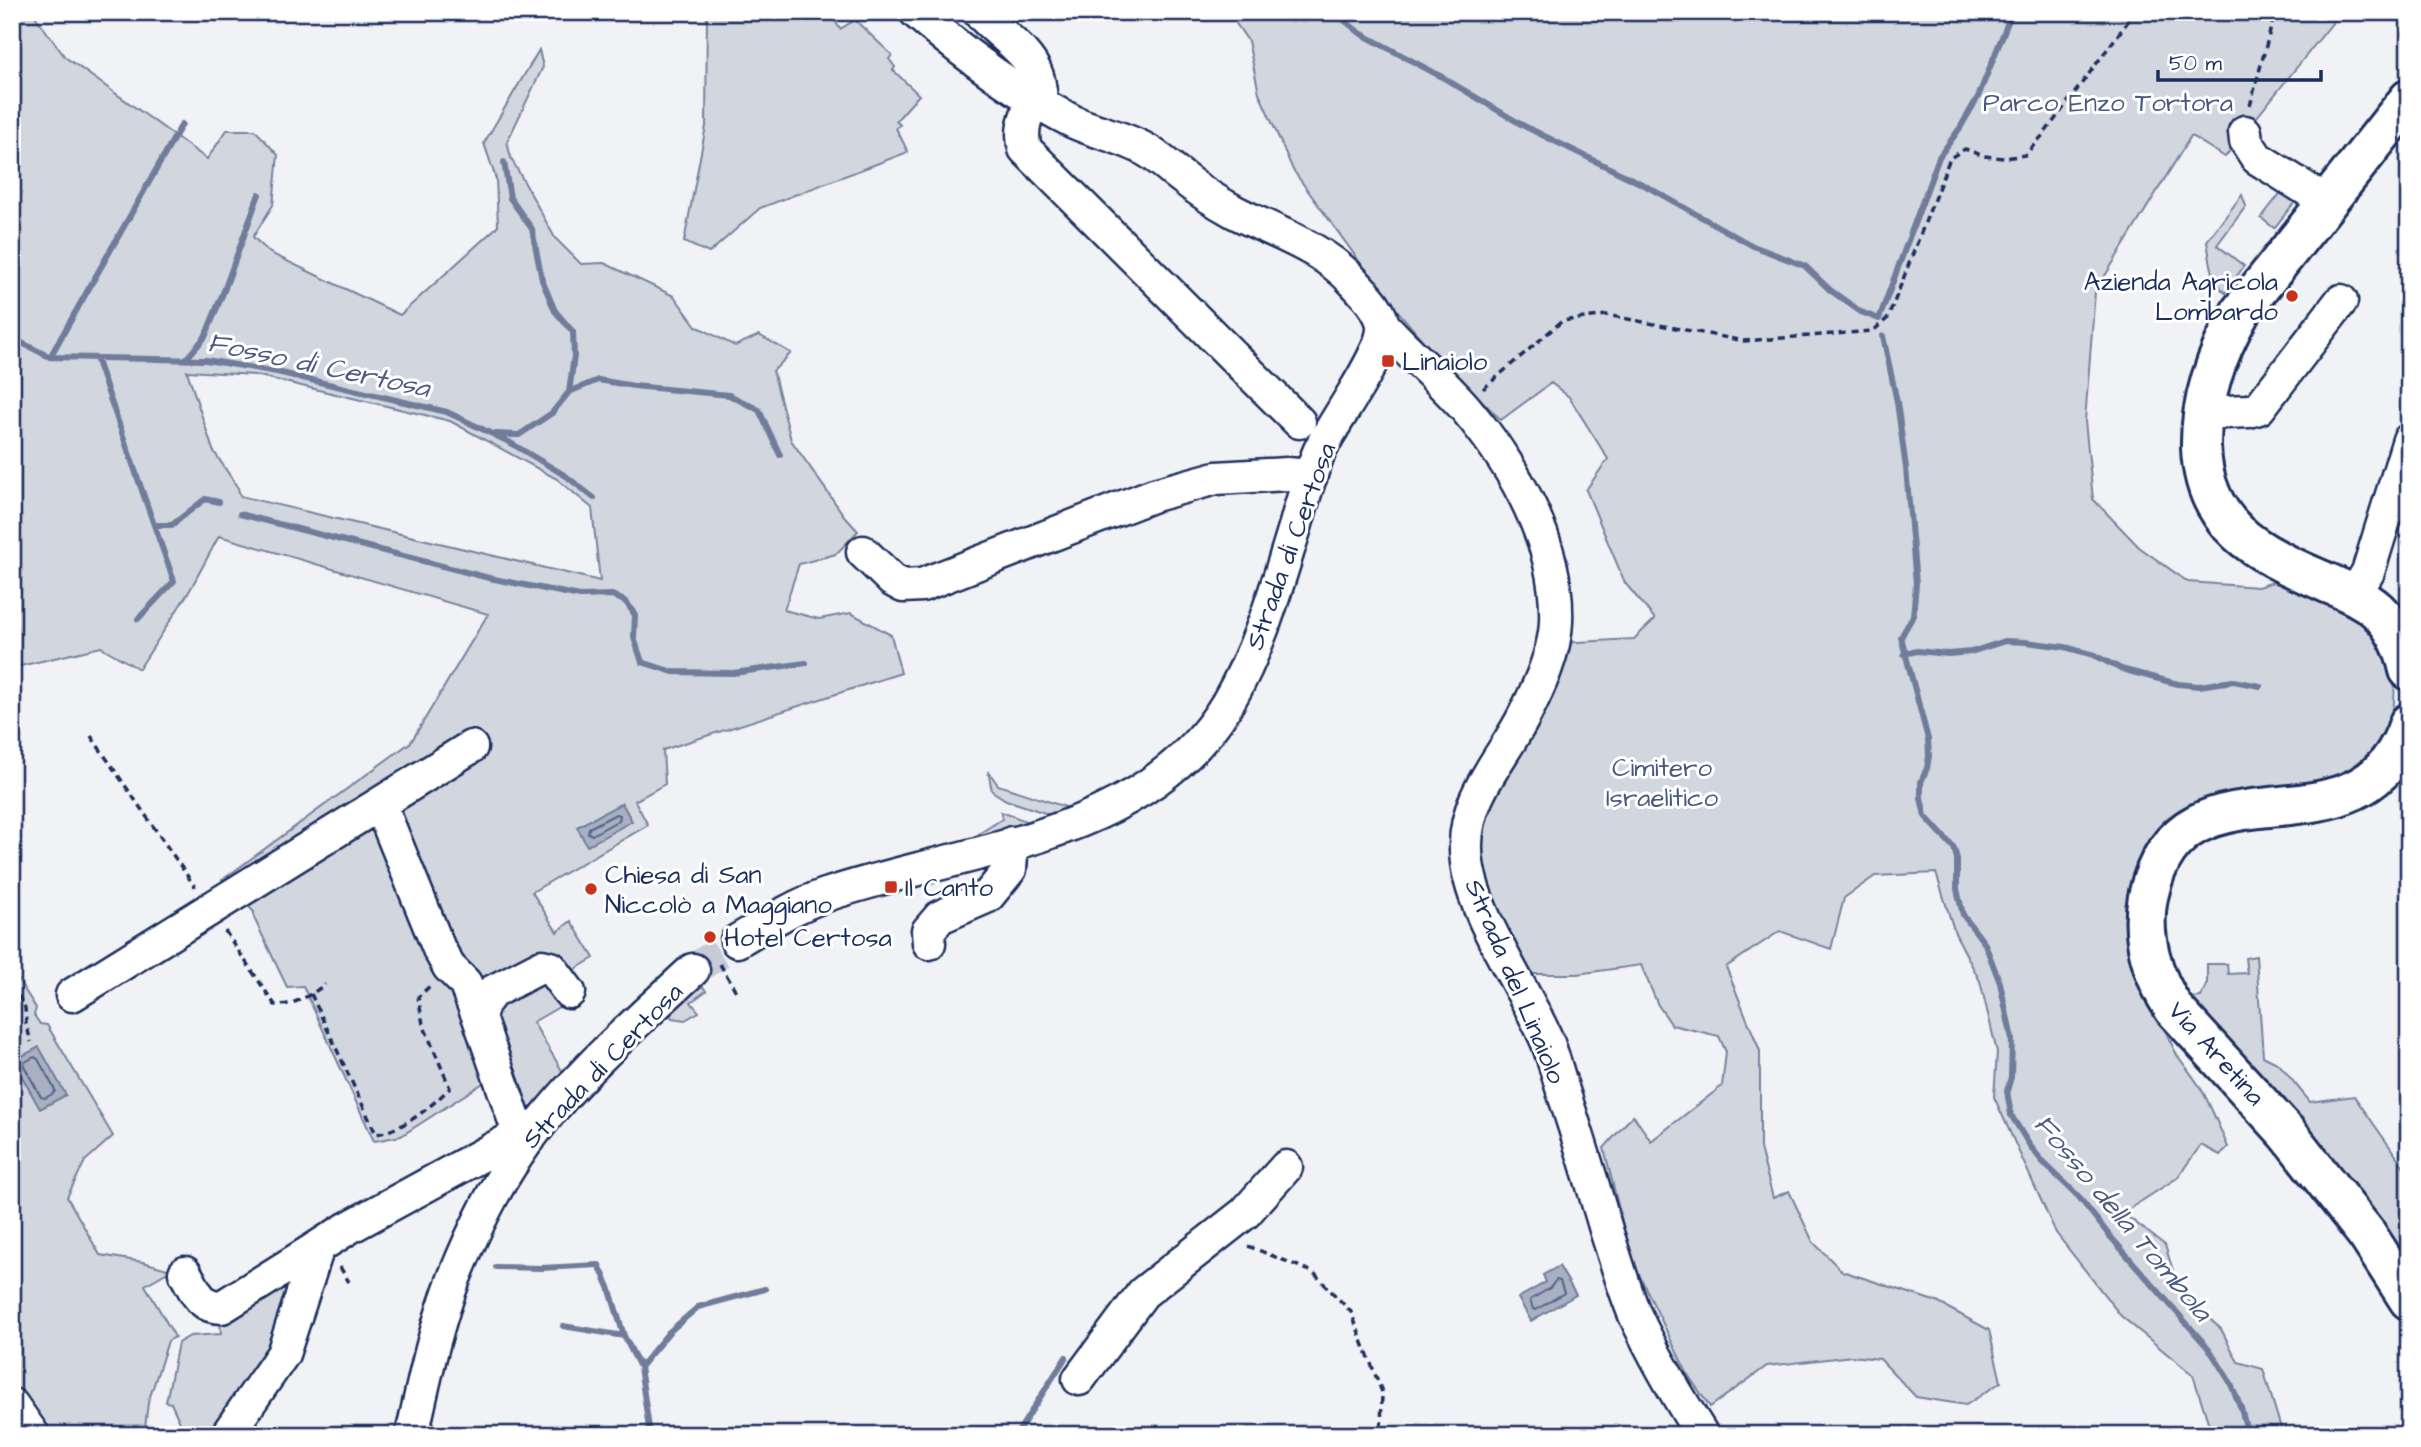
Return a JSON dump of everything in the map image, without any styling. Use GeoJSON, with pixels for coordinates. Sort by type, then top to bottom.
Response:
{"type":"FeatureCollection","features":[{"type":"Feature","properties":{"kind":"main road"},"geometry":{"type":"LineString","coordinates":[[2409,99],[2241,312],[2218,356],[2203,413],[2201,445],[2203,470],[2213,500],[2228,524],[2246,542],[2266,555],[2354,595],[2375,608],[2395,631],[2409,670]]}},
{"type":"Feature","properties":{"kind":"main road","name":"Via Aretina"},"geometry":{"type":"LineString","coordinates":[[2409,723],[2401,743],[2384,766],[2349,792],[2309,804],[2220,814],[2202,820],[2183,832],[2167,848],[2154,872],[2147,901],[2146,921],[2152,966],[2174,1009],[2295,1142],[2361,1228],[2409,1300]]}},
{"type":"Feature","properties":{"kind":"street"},"geometry":{"type":"LineString","coordinates":[[916,12],[972,60],[1038,102],[1087,128],[1145,149],[1221,204],[1326,258],[1346,274],[1369,299],[1383,325]]}},
{"type":"Feature","properties":{"kind":"street"},"geometry":{"type":"LineString","coordinates":[[979,12],[1021,53],[1037,74],[1038,102]]}},
{"type":"Feature","properties":{"kind":"street"},"geometry":{"type":"LineString","coordinates":[[1038,102],[1028,110],[1023,132],[1025,149],[1299,422]]}},
{"type":"Feature","properties":{"kind":"street"},"geometry":{"type":"LineString","coordinates":[[2245,132],[2246,141],[2257,158],[2327,202]]}},
{"type":"Feature","properties":{"kind":"street"},"geometry":{"type":"LineString","coordinates":[[2203,413],[2259,408],[2341,301]]}},
{"type":"Feature","properties":{"kind":"street","name":"Strada del Linaiolo"},"geometry":{"type":"LineString","coordinates":[[1383,325],[1463,406],[1496,446],[1534,518],[1550,566],[1555,587],[1556,624],[1549,655],[1531,702],[1473,802],[1467,831],[1467,862],[1477,898],[1547,1043],[1635,1315],[1702,1435]]}},
{"type":"Feature","properties":{"kind":"street","name":"Strada di Certosa"},"geometry":{"type":"LineString","coordinates":[[412,1435],[429,1361],[454,1278],[479,1222],[529,1139],[602,1058],[716,958],[785,912],[829,894],[1012,843],[1117,805],[1171,770],[1204,737],[1227,703],[1250,659],[1324,443],[1376,353],[1383,325]]}},
{"type":"Feature","properties":{"kind":"street"},"geometry":{"type":"LineString","coordinates":[[2354,595],[2368,572],[2409,440]]}},
{"type":"Feature","properties":{"kind":"street"},"geometry":{"type":"LineString","coordinates":[[863,552],[892,580],[903,586],[922,585],[1154,495],[1216,478],[1287,474],[1311,476]]}},
{"type":"Feature","properties":{"kind":"street"},"geometry":{"type":"LineString","coordinates":[[72,995],[471,747]]}},
{"type":"Feature","properties":{"kind":"street"},"geometry":{"type":"LineString","coordinates":[[380,804],[439,949],[449,967],[465,983],[517,1127],[529,1139]]}},
{"type":"Feature","properties":{"kind":"street"},"geometry":{"type":"LineString","coordinates":[[929,943],[929,931],[940,917],[988,896],[1010,869],[1012,843]]}},
{"type":"Feature","properties":{"kind":"street"},"geometry":{"type":"LineString","coordinates":[[479,1018],[483,1004],[492,992],[542,966],[551,968],[569,992]]}},
{"type":"Feature","properties":{"kind":"street"},"geometry":{"type":"LineString","coordinates":[[185,1273],[204,1303],[211,1307],[222,1307],[348,1228],[513,1138],[529,1139]]}},
{"type":"Feature","properties":{"kind":"street"},"geometry":{"type":"LineString","coordinates":[[1079,1379],[1143,1293],[1245,1213],[1286,1167]]}},
{"type":"Feature","properties":{"kind":"street"},"geometry":{"type":"LineString","coordinates":[[227,1435],[283,1354],[318,1247]]}},
{"type":"Feature","properties":{"kind":"street"},"geometry":{"type":"LineString","coordinates":[[12,1405],[33,1435]]}},
{"type":"Feature","properties":{"kind":"path"},"geometry":{"type":"LineString","coordinates":[[1463,406],[1563,321],[1607,315],[1744,341],[1873,331],[1888,318],[1950,158],[1965,149],[1984,156],[2004,158],[2025,155],[2044,134],[2135,12]]}},
{"type":"Feature","properties":{"kind":"path"},"geometry":{"type":"LineString","coordinates":[[2245,132],[2275,12]]}},
{"type":"Feature","properties":{"kind":"path"},"geometry":{"type":"LineString","coordinates":[[91,736],[275,1005],[285,1006],[325,984]]}},
{"type":"Feature","properties":{"kind":"path"},"geometry":{"type":"LineString","coordinates":[[716,958],[737,993]]}},
{"type":"Feature","properties":{"kind":"path"},"geometry":{"type":"LineString","coordinates":[[311,994],[376,1134],[395,1131],[437,1101],[450,1088],[423,1024],[418,997],[449,967]]}},
{"type":"Feature","properties":{"kind":"path"},"geometry":{"type":"LineString","coordinates":[[12,985],[26,1008],[26,1023],[31,1042]]}},
{"type":"Feature","properties":{"kind":"path"},"geometry":{"type":"LineString","coordinates":[[1200,1249],[1251,1246],[1313,1272],[1351,1312],[1382,1392],[1381,1435]]}},
{"type":"Feature","properties":{"kind":"green space"},"geometry":{"type":"Polygon","coordinates":[[[12,12],[32,12],[65,57],[207,159],[227,130],[255,130],[278,155],[273,205],[253,237],[270,253],[400,315],[498,226],[496,179],[484,143],[539,50],[543,67],[507,142],[511,158],[555,238],[581,264],[604,263],[674,296],[696,326],[735,346],[759,335],[791,353],[773,371],[791,440],[845,517],[858,531],[836,554],[799,564],[784,610],[819,619],[851,613],[891,635],[901,673],[663,750],[665,784],[635,801],[648,825],[532,892],[557,932],[571,921],[594,958],[567,974],[580,995],[533,1022],[567,1079],[524,1123],[491,1078],[401,1136],[374,1141],[303,986],[287,987],[254,918],[254,912],[222,880],[411,742],[488,614],[219,536],[190,590],[139,669],[101,647],[12,668],[12,12]],[[187,371],[213,450],[238,488],[240,496],[600,581],[592,508],[557,479],[450,421],[255,375],[187,371]]]}},
{"type":"Feature","properties":{"kind":"green space"},"geometry":{"type":"Polygon","coordinates":[[[707,12],[830,12],[840,29],[855,20],[892,55],[889,59],[895,67],[893,70],[919,95],[896,121],[900,125],[896,128],[908,152],[760,208],[709,253],[684,242],[706,126],[707,12]]]}},
{"type":"Feature","properties":{"kind":"green space"},"geometry":{"type":"Polygon","coordinates":[[[1228,12],[2341,12],[2225,157],[2191,136],[2095,292],[2085,421],[2093,499],[2139,547],[2188,582],[2258,587],[2273,582],[2357,616],[2379,639],[2394,683],[2390,722],[2378,743],[2360,761],[2339,774],[2318,781],[2223,795],[2181,809],[2158,827],[2149,838],[2128,889],[2125,936],[2132,966],[2177,1055],[2204,1094],[2228,1147],[2220,1155],[2201,1145],[2177,1178],[2123,1213],[2165,1245],[2180,1293],[2221,1329],[2238,1362],[2263,1369],[2283,1435],[2202,1435],[2210,1428],[2193,1375],[2121,1316],[2056,1233],[1994,1097],[1997,1052],[1980,981],[1955,933],[1936,873],[1875,876],[1844,898],[1831,949],[1780,931],[1726,967],[1760,1051],[1760,1148],[1773,1198],[1789,1191],[1813,1242],[1842,1271],[1937,1302],[1989,1330],[2001,1382],[1966,1405],[1916,1397],[1880,1359],[1852,1356],[1767,1366],[1710,1407],[1688,1375],[1631,1258],[1604,1148],[1633,1115],[1651,1141],[1722,1086],[1726,1052],[1719,1036],[1672,1025],[1658,1005],[1641,965],[1577,974],[1525,974],[1482,878],[1478,818],[1560,643],[1634,639],[1655,619],[1625,583],[1586,490],[1608,459],[1569,397],[1551,383],[1501,420],[1423,341],[1380,290],[1293,170],[1259,93],[1248,41],[1228,12]]]}},
{"type":"Feature","properties":{"kind":"green space"},"geometry":{"type":"Polygon","coordinates":[[[2286,186],[2302,193],[2274,228],[2261,218],[2286,186]]]}},
{"type":"Feature","properties":{"kind":"green space"},"geometry":{"type":"Polygon","coordinates":[[[2242,195],[2246,206],[2217,245],[2244,266],[2225,293],[2214,276],[2207,241],[2242,195]]]}},
{"type":"Feature","properties":{"kind":"green space"},"geometry":{"type":"Polygon","coordinates":[[[988,771],[998,785],[1081,812],[1057,817],[1006,800],[992,791],[988,771]]]}},
{"type":"Feature","properties":{"kind":"green space"},"geometry":{"type":"Polygon","coordinates":[[[1001,812],[1038,825],[963,844],[1002,819],[1001,812]]]}},
{"type":"Feature","properties":{"kind":"green space"},"geometry":{"type":"Polygon","coordinates":[[[2256,956],[2263,1056],[2279,1064],[2310,1102],[2354,1096],[2409,1174],[2409,1265],[2360,1194],[2305,1126],[2188,998],[2201,997],[2207,983],[2207,964],[2227,964],[2228,974],[2247,973],[2245,958],[2256,956]]]}},
{"type":"Feature","properties":{"kind":"green space"},"geometry":{"type":"Polygon","coordinates":[[[12,970],[36,1008],[34,1015],[40,1024],[47,1025],[113,1136],[85,1161],[67,1197],[100,1255],[171,1270],[145,1285],[175,1337],[168,1341],[148,1403],[144,1435],[43,1435],[12,1394],[12,970]]]}},
{"type":"Feature","properties":{"kind":"green space"},"geometry":{"type":"Polygon","coordinates":[[[698,980],[706,991],[691,1002],[699,1012],[685,1020],[672,1018],[669,1013],[698,980]]]}},
{"type":"Feature","properties":{"kind":"green space"},"geometry":{"type":"Polygon","coordinates":[[[306,1263],[286,1326],[221,1435],[171,1435],[183,1429],[171,1403],[166,1402],[178,1343],[190,1336],[221,1334],[220,1319],[306,1263]]]}},
{"type":"Feature","properties":{"kind":"water"},"geometry":{"type":"Polygon","coordinates":[[[622,803],[632,821],[587,846],[577,827],[622,803]]]}},
{"type":"Feature","properties":{"kind":"water"},"geometry":{"type":"Polygon","coordinates":[[[39,1047],[66,1095],[40,1109],[13,1061],[39,1047]]]}},
{"type":"Feature","properties":{"kind":"water"},"geometry":{"type":"Polygon","coordinates":[[[1559,1266],[1576,1295],[1531,1321],[1518,1298],[1546,1282],[1543,1275],[1559,1266]]]}},
{"type":"Feature","properties":{"kind":"waterway"},"geometry":{"type":"LineString","coordinates":[[1334,12],[1360,33],[1442,77],[1524,126],[1644,185],[1753,246],[1805,266],[1830,290],[1861,312],[1879,319],[1939,157],[1978,97],[2012,12]]}},
{"type":"Feature","properties":{"kind":"waterway"},"geometry":{"type":"LineString","coordinates":[[50,357],[182,124]]}},
{"type":"Feature","properties":{"kind":"waterway","name":"Fosso di Certosa"},"geometry":{"type":"LineString","coordinates":[[496,434],[519,435],[552,413],[569,392],[574,356],[573,332],[555,311],[542,280],[532,229],[510,198],[504,162]]}},
{"type":"Feature","properties":{"kind":"waterway"},"geometry":{"type":"LineString","coordinates":[[186,359],[205,337],[259,194]]}},
{"type":"Feature","properties":{"kind":"waterway","name":"Fosso della Tombola"},"geometry":{"type":"LineString","coordinates":[[1883,336],[1897,402],[1906,468],[1916,584],[1913,616],[1901,637],[1928,739],[1929,756],[1921,782],[1921,798],[1925,816],[1954,848],[1957,859],[1957,889],[1963,915],[1985,944],[2000,983],[2012,1039],[2011,1077],[2007,1091],[2011,1115],[2043,1162],[2078,1196],[2210,1350],[2230,1382],[2248,1435]]}},
{"type":"Feature","properties":{"kind":"waterway","name":"Fosso di Certosa"},"geometry":{"type":"LineString","coordinates":[[12,338],[50,357],[206,360],[277,372],[447,412],[509,442],[566,476],[594,498]]}},
{"type":"Feature","properties":{"kind":"waterway"},"geometry":{"type":"LineString","coordinates":[[96,358],[154,525],[172,525],[205,499],[219,502]]}},
{"type":"Feature","properties":{"kind":"waterway","name":"Fosso di Certosa"},"geometry":{"type":"LineString","coordinates":[[569,392],[598,380],[729,395],[759,410],[780,455]]}},
{"type":"Feature","properties":{"kind":"waterway"},"geometry":{"type":"LineString","coordinates":[[240,514],[489,578],[580,596],[612,595],[626,602],[635,615],[634,638],[642,662],[673,672],[733,673],[806,663]]}},
{"type":"Feature","properties":{"kind":"waterway"},"geometry":{"type":"LineString","coordinates":[[138,619],[174,581],[154,525]]}},
{"type":"Feature","properties":{"kind":"waterway"},"geometry":{"type":"LineString","coordinates":[[1904,654],[1917,651],[1948,654],[1971,652],[2005,641],[2026,642],[2065,647],[2094,655],[2121,669],[2178,684],[2199,686],[2233,681],[2260,686]]}},
{"type":"Feature","properties":{"kind":"waterway"},"geometry":{"type":"LineString","coordinates":[[496,1267],[599,1265],[609,1287],[624,1336],[640,1367]]}},
{"type":"Feature","properties":{"kind":"waterway"},"geometry":{"type":"LineString","coordinates":[[650,1435],[640,1367],[669,1332],[698,1307],[765,1289]]}},
{"type":"Feature","properties":{"kind":"waterway"},"geometry":{"type":"LineString","coordinates":[[563,1326],[624,1336]]}},
{"type":"Feature","properties":{"kind":"waterway"},"geometry":{"type":"LineString","coordinates":[[1016,1435],[1066,1357]]}},
{"type":"Feature","properties":{"kind":"tunnel"},"geometry":{"type":"LineString","coordinates":[[693,970],[737,941]]}},
{"type":"Feature","properties":{"kind":"place","name":"Azienda Agricola Lombardo"},"geometry":{"type":"Point","coordinates":[2292,296]}},
{"type":"Feature","properties":{"kind":"place","name":"Linaiolo"},"geometry":{"type":"Point","coordinates":[1388,361]}},
{"type":"Feature","properties":{"kind":"place","name":"Il Canto"},"geometry":{"type":"Point","coordinates":[891,887]}},
{"type":"Feature","properties":{"kind":"place","name":"Chiesa di San Niccolò a Maggiano"},"geometry":{"type":"Point","coordinates":[591,889]}},
{"type":"Feature","properties":{"kind":"place","name":"Hotel Certosa"},"geometry":{"type":"Point","coordinates":[710,937]}},
{"type":"Feature","properties":{"kind":"park label","name":"Parco Enzo Tortora"},"geometry":{"type":"Point","coordinates":[2108,102]}},
{"type":"Feature","properties":{"kind":"park label","name":"Cimitero Israelitico"},"geometry":{"type":"Point","coordinates":[1662,782]}}]}
